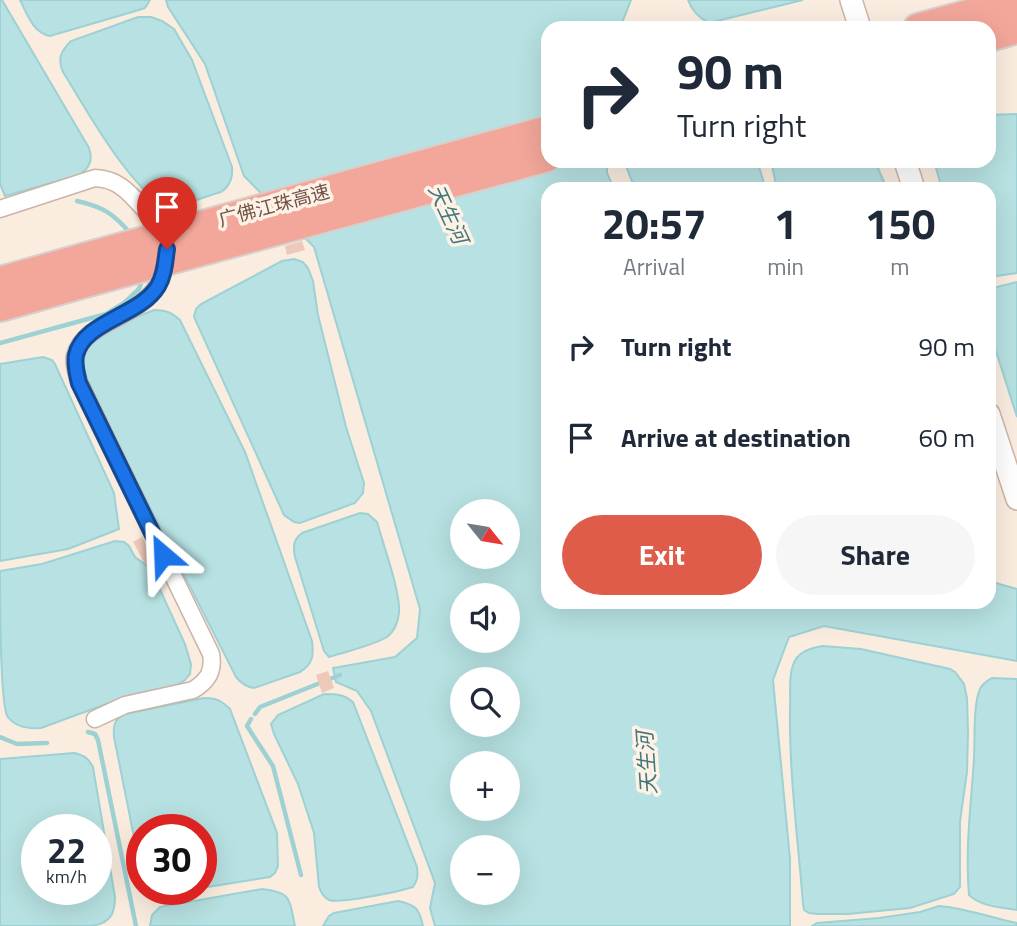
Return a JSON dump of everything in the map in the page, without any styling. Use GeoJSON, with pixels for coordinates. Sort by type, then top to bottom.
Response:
{"type":"FeatureCollection","features":[{"type":"Feature","properties":{"kind":"highway"},"geometry":{"type":"LineString","coordinates":[[944,21],[1017,1]]}},
{"type":"Feature","properties":{"kind":"highway"},"geometry":{"type":"LineString","coordinates":[[996,35],[1017,29]]}},
{"type":"Feature","properties":{"kind":"highway","name":"广佛江珠高速"},"geometry":{"type":"LineString","coordinates":[[0,307],[89,269],[541,132]]}},
{"type":"Feature","properties":{"kind":"highway","name":"广佛江珠高速"},"geometry":{"type":"LineString","coordinates":[[0,281],[89,269],[541,159]]}},
{"type":"Feature","properties":{"kind":"street"},"geometry":{"type":"LineString","coordinates":[[851,0],[858,21]]}},
{"type":"Feature","properties":{"kind":"street"},"geometry":{"type":"LineString","coordinates":[[0,209],[95,178],[109,179],[120,185],[152,218],[167,249],[164,270],[157,287],[145,301],[90,333],[75,356],[76,370],[79,383],[211,654],[213,665],[209,677],[193,690],[125,705],[95,719]]}},
{"type":"Feature","properties":{"kind":"street"},"geometry":{"type":"LineString","coordinates":[[996,435],[1017,499]]}},
{"type":"Feature","properties":{"kind":"water"},"geometry":{"type":"Polygon","coordinates":[[[0,0],[89,148],[91,156],[88,167],[79,175],[5,196],[0,184],[0,0]]]}},
{"type":"Feature","properties":{"kind":"water"},"geometry":{"type":"Polygon","coordinates":[[[20,0],[150,0],[145,8],[50,36],[35,27],[20,0]]]}},
{"type":"Feature","properties":{"kind":"water","name":"天生河"},"geometry":{"type":"Polygon","coordinates":[[[166,0],[631,0],[623,21],[541,21],[541,168],[607,168],[611,182],[541,182],[541,609],[996,609],[996,583],[1017,589],[1017,661],[824,626],[789,637],[773,680],[790,859],[790,926],[435,926],[430,908],[435,883],[371,711],[357,691],[336,682],[333,668],[395,657],[417,638],[420,609],[314,247],[244,176],[205,64],[166,0]]]}},
{"type":"Feature","properties":{"kind":"water"},"geometry":{"type":"Polygon","coordinates":[[[688,0],[803,0],[717,21],[706,21],[688,0]]]}},
{"type":"Feature","properties":{"kind":"water"},"geometry":{"type":"Polygon","coordinates":[[[138,17],[151,17],[174,29],[192,60],[232,167],[230,181],[221,192],[174,206],[160,202],[144,190],[112,150],[63,72],[61,55],[71,41],[138,17]]]}},
{"type":"Feature","properties":{"kind":"water"},"geometry":{"type":"Polygon","coordinates":[[[1017,114],[1017,273],[996,276],[996,182],[940,182],[936,168],[996,168],[996,115],[1017,114]]]}},
{"type":"Feature","properties":{"kind":"water"},"geometry":{"type":"Polygon","coordinates":[[[627,168],[759,168],[764,182],[632,182],[627,168]]]}},
{"type":"Feature","properties":{"kind":"water"},"geometry":{"type":"Polygon","coordinates":[[[772,168],[878,168],[884,182],[776,182],[772,168]]]}},
{"type":"Feature","properties":{"kind":"water"},"geometry":{"type":"Polygon","coordinates":[[[294,259],[303,262],[313,281],[318,315],[346,427],[364,483],[363,493],[355,503],[300,523],[284,515],[194,317],[201,304],[282,261],[294,259]]]}},
{"type":"Feature","properties":{"kind":"water"},"geometry":{"type":"Polygon","coordinates":[[[1017,282],[1017,417],[996,351],[996,287],[1017,282]]]}},
{"type":"Feature","properties":{"kind":"water"},"geometry":{"type":"Polygon","coordinates":[[[154,310],[168,312],[180,320],[245,452],[312,641],[312,659],[308,666],[300,672],[254,688],[236,677],[85,380],[84,358],[90,344],[106,331],[154,310]]]}},
{"type":"Feature","properties":{"kind":"water"},"geometry":{"type":"Polygon","coordinates":[[[43,357],[55,364],[114,493],[119,529],[68,549],[0,561],[0,364],[43,357]]]}},
{"type":"Feature","properties":{"kind":"water"},"geometry":{"type":"Polygon","coordinates":[[[360,513],[368,514],[377,522],[397,593],[398,620],[387,637],[329,657],[324,651],[295,557],[294,544],[302,533],[360,513]]]}},
{"type":"Feature","properties":{"kind":"water"},"geometry":{"type":"Polygon","coordinates":[[[115,541],[124,542],[135,557],[150,568],[185,644],[191,664],[190,674],[177,685],[131,695],[41,728],[18,725],[7,716],[3,689],[0,571],[42,564],[115,541]]]}},
{"type":"Feature","properties":{"kind":"water"},"geometry":{"type":"Polygon","coordinates":[[[823,646],[861,649],[950,669],[964,684],[967,698],[967,772],[960,821],[960,887],[954,894],[910,908],[848,914],[818,914],[804,910],[792,782],[790,681],[791,670],[798,657],[809,649],[823,646]]]}},
{"type":"Feature","properties":{"kind":"water"},"geometry":{"type":"Polygon","coordinates":[[[992,678],[1017,679],[1017,910],[985,904],[969,895],[968,844],[976,704],[981,687],[992,678]]]}},
{"type":"Feature","properties":{"kind":"water"},"geometry":{"type":"Polygon","coordinates":[[[324,694],[339,695],[353,702],[417,867],[413,887],[370,897],[335,901],[327,899],[319,887],[314,833],[298,784],[271,724],[278,715],[324,694]]]}},
{"type":"Feature","properties":{"kind":"water"},"geometry":{"type":"Polygon","coordinates":[[[204,698],[218,700],[230,709],[277,833],[278,866],[275,873],[270,877],[217,885],[217,814],[129,814],[114,737],[115,723],[125,714],[204,698]]]}},
{"type":"Feature","properties":{"kind":"water"},"geometry":{"type":"Polygon","coordinates":[[[74,753],[85,757],[93,767],[101,814],[21,814],[21,905],[112,905],[112,879],[115,897],[110,917],[103,923],[91,926],[0,926],[0,759],[74,753]]]}},
{"type":"Feature","properties":{"kind":"water"},"geometry":{"type":"Polygon","coordinates":[[[262,889],[279,892],[288,898],[295,926],[150,926],[152,915],[160,907],[217,905],[217,897],[262,889]]]}},
{"type":"Feature","properties":{"kind":"water"},"geometry":{"type":"Polygon","coordinates":[[[398,901],[416,908],[423,926],[323,926],[334,913],[398,901]]]}},
{"type":"Feature","properties":{"kind":"water"},"geometry":{"type":"Polygon","coordinates":[[[939,906],[1017,923],[1017,926],[812,926],[817,923],[920,912],[939,906]]]}},
{"type":"Feature","properties":{"kind":"building"},"geometry":{"type":"Polygon","coordinates":[[[302,241],[305,250],[287,255],[285,246],[302,241]]]}},
{"type":"Feature","properties":{"kind":"building"},"geometry":{"type":"Polygon","coordinates":[[[142,537],[154,560],[145,564],[133,542],[142,537]]]}},
{"type":"Feature","properties":{"kind":"building"},"geometry":{"type":"Polygon","coordinates":[[[328,671],[334,688],[322,693],[316,675],[328,671]]]}},
{"type":"Feature","properties":{"kind":"waterway"},"geometry":{"type":"LineString","coordinates":[[77,201],[107,212],[131,234]]}},
{"type":"Feature","properties":{"kind":"waterway"},"geometry":{"type":"LineString","coordinates":[[0,343],[106,314],[124,303],[139,289],[143,277]]}},
{"type":"Feature","properties":{"kind":"waterway"},"geometry":{"type":"LineString","coordinates":[[255,714],[260,707],[340,675]]}},
{"type":"Feature","properties":{"kind":"waterway"},"geometry":{"type":"LineString","coordinates":[[251,719],[247,726],[273,766],[301,875]]}},
{"type":"Feature","properties":{"kind":"waterway"},"geometry":{"type":"LineString","coordinates":[[88,732],[95,734],[98,740],[136,926]]}},
{"type":"Feature","properties":{"kind":"waterway"},"geometry":{"type":"LineString","coordinates":[[0,737],[17,744],[47,743]]}},
{"type":"Feature","properties":{"kind":"route"},"geometry":{"type":"LineString","coordinates":[[163,555],[79,383],[75,356],[90,333],[145,301],[157,287],[164,270],[167,249]]}}]}
